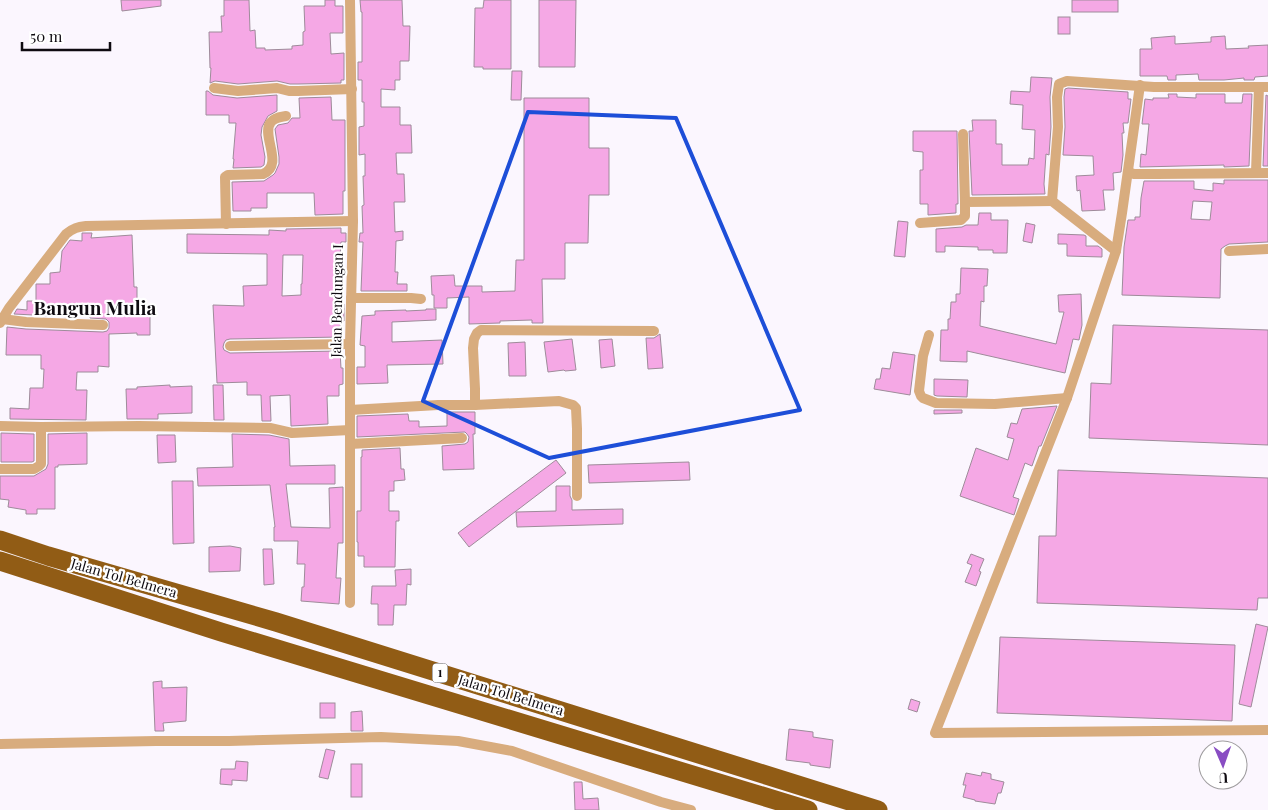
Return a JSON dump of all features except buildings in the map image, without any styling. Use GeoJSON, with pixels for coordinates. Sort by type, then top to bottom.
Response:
{"type":"FeatureCollection","features":[{"type":"Feature","properties":{"kind":"highway","name":"Jalan Tol Belmera"},"geometry":{"type":"LineString","coordinates":[[0,540],[48,556],[276,622],[878,810]]}},
{"type":"Feature","properties":{"kind":"highway","name":"Jalan Tol Belmera"},"geometry":{"type":"LineString","coordinates":[[0,561],[221,632],[808,810]]}},
{"type":"Feature","properties":{"kind":"street","name":"Jalan Bendungan I"},"geometry":{"type":"LineString","coordinates":[[350,0],[353,222],[350,344],[350,603]]}},
{"type":"Feature","properties":{"kind":"street"},"geometry":{"type":"LineString","coordinates":[[1052,201],[1058,127],[1057,97],[1059,84],[1067,81],[1124,85],[1263,87],[1256,172]]}},
{"type":"Feature","properties":{"kind":"street"},"geometry":{"type":"LineString","coordinates":[[1140,85],[1116,250],[1066,398],[935,733],[1268,730]]}},
{"type":"Feature","properties":{"kind":"street"},"geometry":{"type":"LineString","coordinates":[[214,88],[238,91],[276,88],[290,91],[352,89]]}},
{"type":"Feature","properties":{"kind":"street"},"geometry":{"type":"LineString","coordinates":[[226,224],[225,177],[228,174],[264,174],[268,172],[272,166],[269,124],[273,120],[286,116]]}},
{"type":"Feature","properties":{"kind":"street"},"geometry":{"type":"LineString","coordinates":[[920,223],[961,220],[965,216],[963,134]]}},
{"type":"Feature","properties":{"kind":"street"},"geometry":{"type":"LineString","coordinates":[[1128,172],[1134,174],[1268,172]]}},
{"type":"Feature","properties":{"kind":"street"},"geometry":{"type":"LineString","coordinates":[[965,202],[1052,201],[1116,250]]}},
{"type":"Feature","properties":{"kind":"street"},"geometry":{"type":"LineString","coordinates":[[103,325],[1,321],[4,307],[66,234],[77,227],[353,222]]}},
{"type":"Feature","properties":{"kind":"street"},"geometry":{"type":"LineString","coordinates":[[1229,251],[1268,249]]}},
{"type":"Feature","properties":{"kind":"street"},"geometry":{"type":"LineString","coordinates":[[351,298],[421,299]]}},
{"type":"Feature","properties":{"kind":"street"},"geometry":{"type":"LineString","coordinates":[[475,405],[473,348],[474,339],[481,330],[654,331]]}},
{"type":"Feature","properties":{"kind":"street"},"geometry":{"type":"LineString","coordinates":[[929,335],[923,356],[919,391],[920,396],[923,398],[936,403],[995,404],[1066,398]]}},
{"type":"Feature","properties":{"kind":"street"},"geometry":{"type":"LineString","coordinates":[[230,346],[350,344]]}},
{"type":"Feature","properties":{"kind":"street"},"geometry":{"type":"LineString","coordinates":[[350,410],[559,401],[573,405],[576,408],[577,422],[577,496]]}},
{"type":"Feature","properties":{"kind":"street"},"geometry":{"type":"LineString","coordinates":[[0,426],[270,428],[292,433],[350,430]]}},
{"type":"Feature","properties":{"kind":"street"},"geometry":{"type":"LineString","coordinates":[[0,469],[34,469],[40,466],[41,427]]}},
{"type":"Feature","properties":{"kind":"street"},"geometry":{"type":"LineString","coordinates":[[350,444],[462,438]]}},
{"type":"Feature","properties":{"kind":"street"},"geometry":{"type":"LineString","coordinates":[[0,744],[382,737],[458,741],[512,751],[661,802],[691,810]]}},
{"type":"Feature","properties":{"kind":"highlighted area"},"geometry":{"type":"Polygon","coordinates":[[[528,112],[676,118],[800,410],[549,458],[423,401],[528,112]]]}},
{"type":"Feature","properties":{"kind":"district","name":"Bangun Mulia"},"geometry":{"type":"Point","coordinates":[95,308]}}]}
